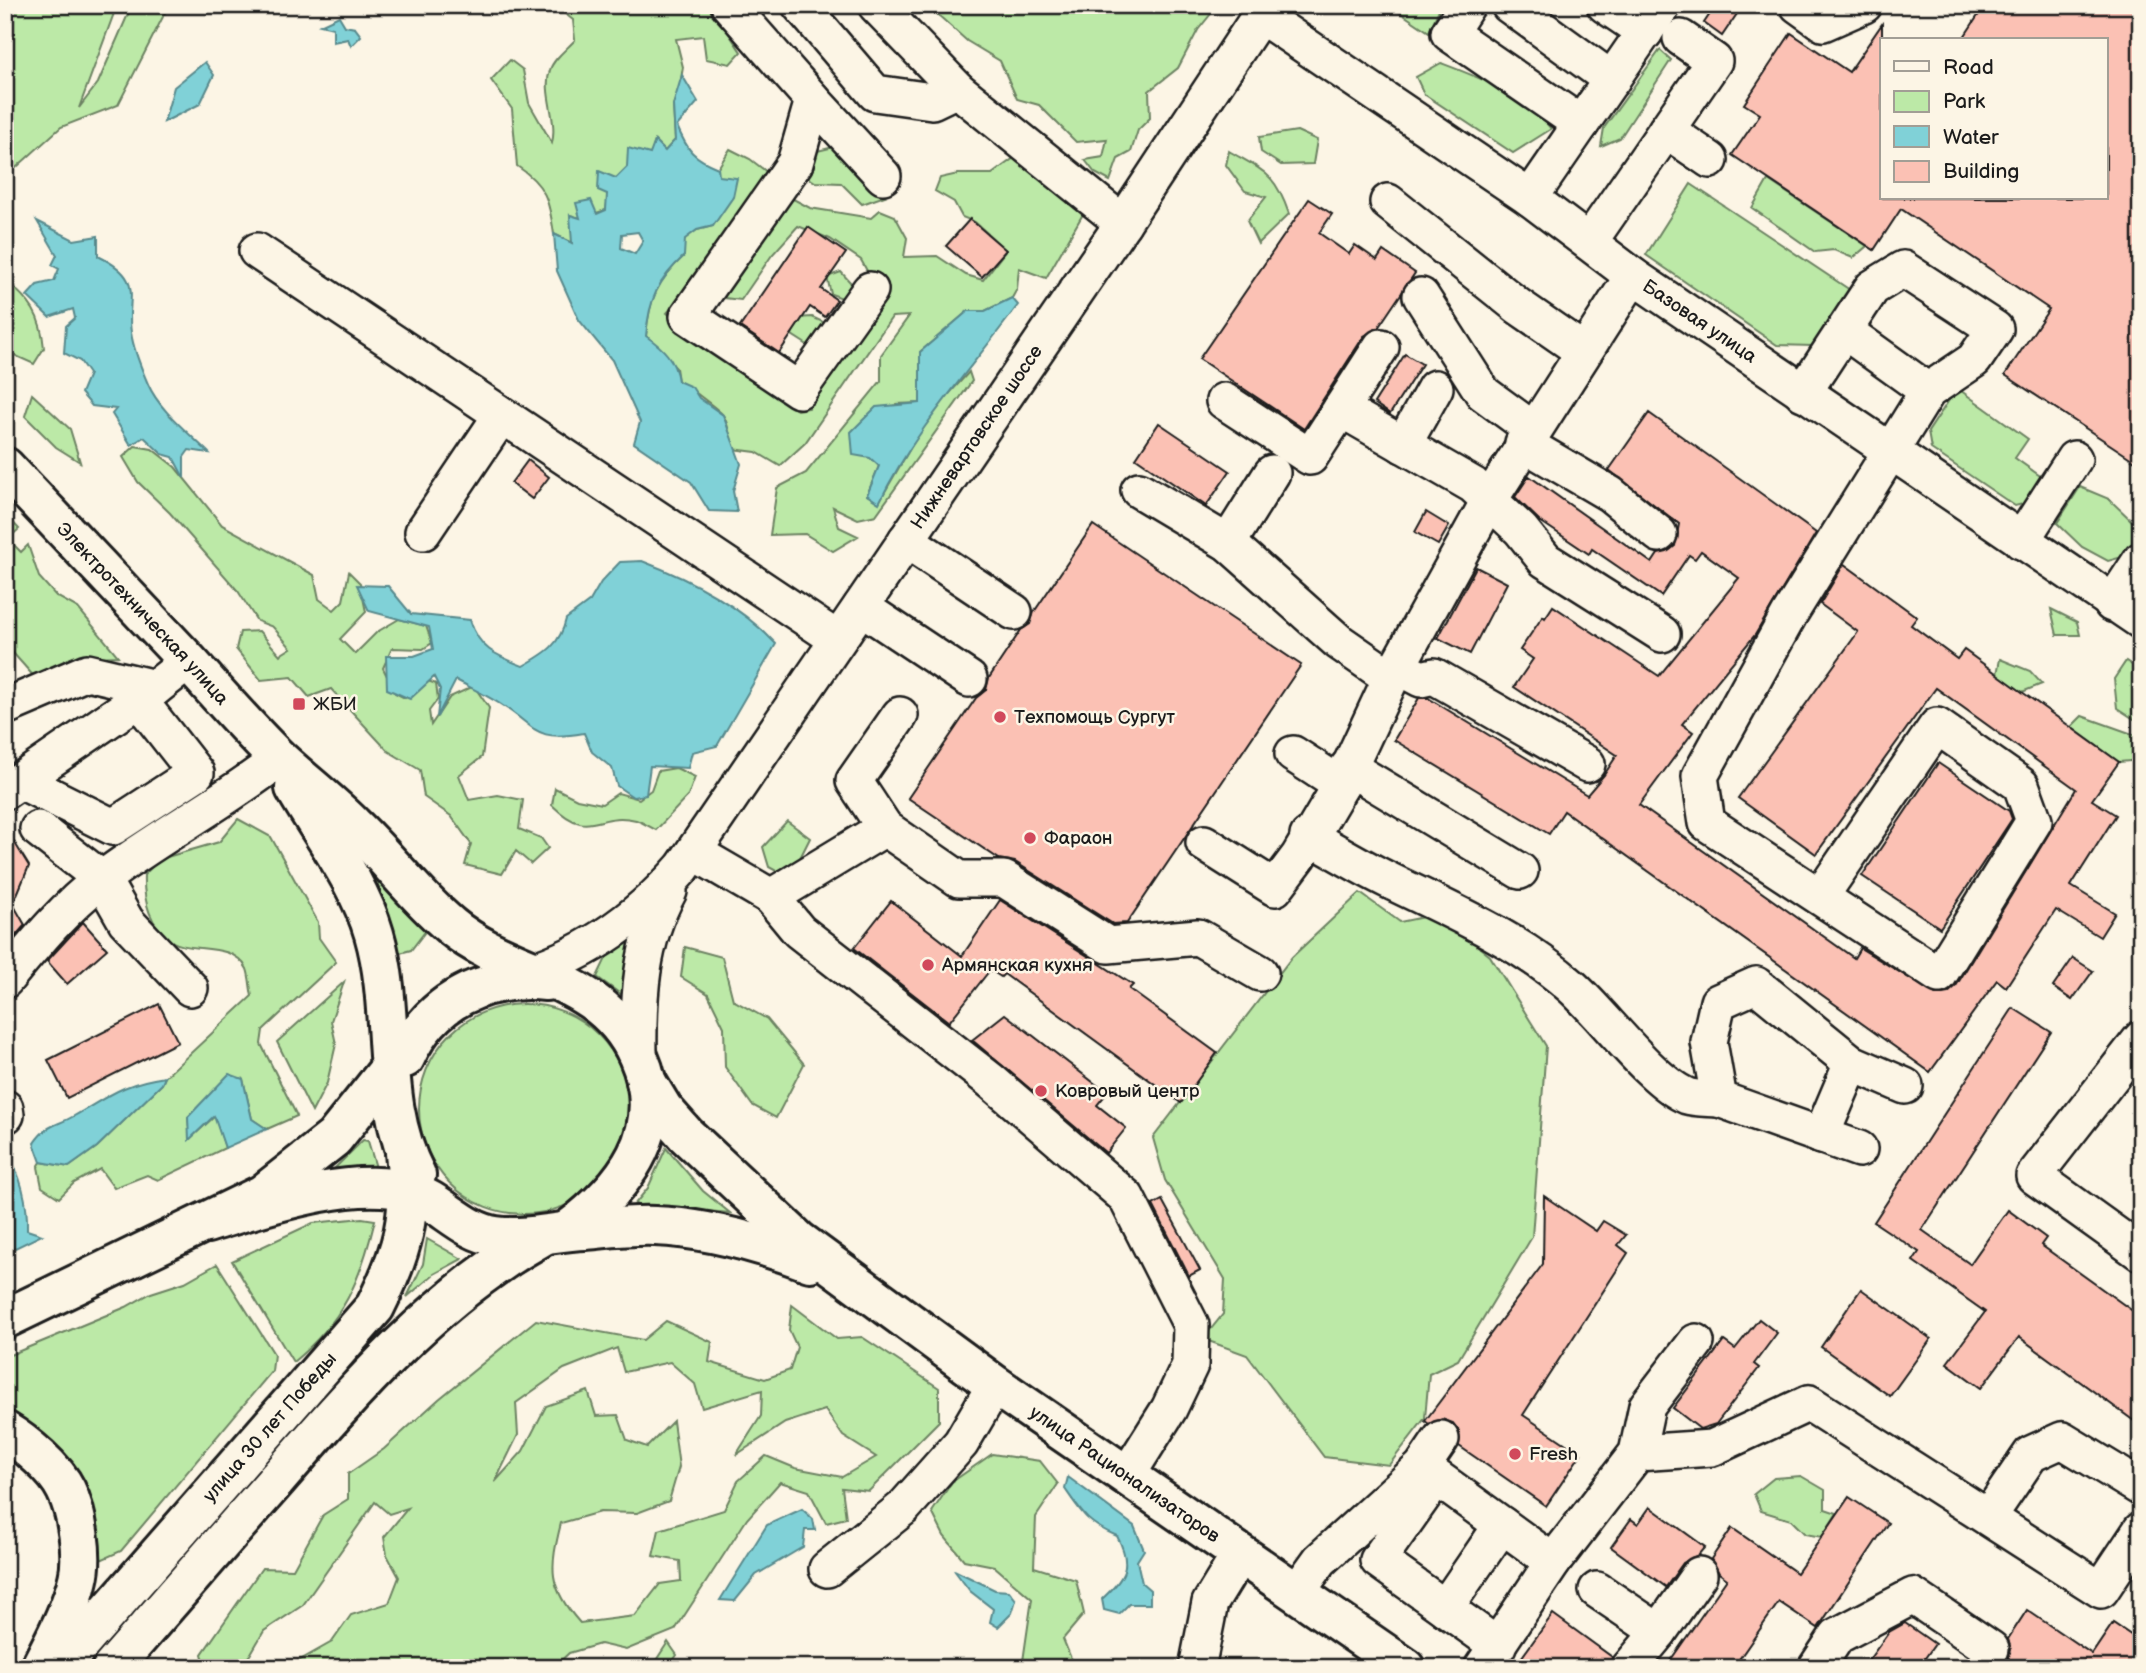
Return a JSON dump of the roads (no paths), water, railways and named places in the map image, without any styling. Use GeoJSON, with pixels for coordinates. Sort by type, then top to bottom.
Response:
{"type":"FeatureCollection","features":[{"type":"Feature","properties":{"kind":"main road","name":"Электротехническая улица"},"geometry":{"type":"LineString","coordinates":[[6,471],[279,759]]}},
{"type":"Feature","properties":{"kind":"main road"},"geometry":{"type":"LineString","coordinates":[[279,759],[356,827],[451,926],[486,950],[555,979],[612,1016],[663,1109],[759,1206],[847,1277]]}},
{"type":"Feature","properties":{"kind":"main road"},"geometry":{"type":"LineString","coordinates":[[279,759],[352,884],[374,932],[387,996],[397,1129],[405,1153],[422,1184],[447,1214]]}},
{"type":"Feature","properties":{"kind":"main road"},"geometry":{"type":"LineString","coordinates":[[5,1319],[208,1223],[263,1194],[302,1165],[393,1087],[417,1034],[452,1000],[498,981],[555,979]]}},
{"type":"Feature","properties":{"kind":"main road"},"geometry":{"type":"LineString","coordinates":[[554,1234],[610,1194],[626,1175],[638,1154],[646,1130],[648,1106],[642,1069]]}},
{"type":"Feature","properties":{"kind":"main road","name":"улица 30 лет Победы"},"geometry":{"type":"LineString","coordinates":[[59,1668],[375,1307],[396,1267],[410,1191],[405,1153]]}},
{"type":"Feature","properties":{"kind":"main road"},"geometry":{"type":"LineString","coordinates":[[208,1223],[279,1200],[338,1190],[379,1188],[410,1191],[447,1214],[492,1236],[654,1226],[716,1233],[767,1246],[847,1277]]}},
{"type":"Feature","properties":{"kind":"main road","name":"улица 30 лет Победы"},"geometry":{"type":"LineString","coordinates":[[112,1668],[325,1424],[373,1373],[421,1327],[502,1259],[554,1234]]}},
{"type":"Feature","properties":{"kind":"main road","name":"улица Рационализаторов"},"geometry":{"type":"LineString","coordinates":[[847,1277],[995,1385],[1128,1474],[1406,1668]]}},
{"type":"Feature","properties":{"kind":"main road"},"geometry":{"type":"LineString","coordinates":[[5,1431],[27,1444],[66,1490],[81,1551],[74,1592],[60,1630],[40,1668]]}},
{"type":"Feature","properties":{"kind":"street"},"geometry":{"type":"LineString","coordinates":[[729,5],[883,176]]}},
{"type":"Feature","properties":{"kind":"street"},"geometry":{"type":"LineString","coordinates":[[800,5],[875,93],[932,101],[957,89]]}},
{"type":"Feature","properties":{"kind":"street"},"geometry":{"type":"LineString","coordinates":[[876,5],[957,89],[1123,223]]}},
{"type":"Feature","properties":{"kind":"street"},"geometry":{"type":"LineString","coordinates":[[1467,5],[1449,33],[1581,124]]}},
{"type":"Feature","properties":{"kind":"street"},"geometry":{"type":"LineString","coordinates":[[1508,5],[1612,80]]}},
{"type":"Feature","properties":{"kind":"street"},"geometry":{"type":"LineString","coordinates":[[1530,198],[1654,19],[1605,5]]}},
{"type":"Feature","properties":{"kind":"street"},"geometry":{"type":"LineString","coordinates":[[1798,5],[1823,23],[1864,5]]}},
{"type":"Feature","properties":{"kind":"street","name":"Базовая улица"},"geometry":{"type":"LineString","coordinates":[[1264,10],[1530,198],[1633,276],[2127,612]]}},
{"type":"Feature","properties":{"kind":"street","name":"Нижневартовское шоссе"},"geometry":{"type":"LineString","coordinates":[[689,859],[1123,223],[1264,10]]}},
{"type":"Feature","properties":{"kind":"street"},"geometry":{"type":"LineString","coordinates":[[1589,242],[1714,61],[1681,38]]}},
{"type":"Feature","properties":{"kind":"street"},"geometry":{"type":"LineString","coordinates":[[813,100],[795,163],[688,316],[799,390],[870,290]]}},
{"type":"Feature","properties":{"kind":"street"},"geometry":{"type":"LineString","coordinates":[[1667,130],[1710,160]]}},
{"type":"Feature","properties":{"kind":"street"},"geometry":{"type":"LineString","coordinates":[[1388,202],[1518,306],[1583,351]]}},
{"type":"Feature","properties":{"kind":"street"},"geometry":{"type":"LineString","coordinates":[[257,251],[838,639]]}},
{"type":"Feature","properties":{"kind":"street"},"geometry":{"type":"LineString","coordinates":[[1803,393],[1872,288],[1903,269],[1995,329],[1974,360],[1928,391],[1835,545],[1789,615],[1700,776],[1707,822],[1820,897],[1939,975],[2034,821],[2021,785],[1937,726],[1820,897]]}},
{"type":"Feature","properties":{"kind":"street"},"geometry":{"type":"LineString","coordinates":[[1205,843],[1276,888],[1345,776],[1394,673],[1490,499],[1633,276]]}},
{"type":"Feature","properties":{"kind":"street"},"geometry":{"type":"LineString","coordinates":[[1421,296],[1483,393],[1528,436],[1610,494],[1659,534]]}},
{"type":"Feature","properties":{"kind":"street"},"geometry":{"type":"LineString","coordinates":[[1846,331],[1928,391]]}},
{"type":"Feature","properties":{"kind":"street"},"geometry":{"type":"LineString","coordinates":[[1224,401],[1310,457],[1381,347]]}},
{"type":"Feature","properties":{"kind":"street"},"geometry":{"type":"LineString","coordinates":[[1404,445],[1435,388]]}},
{"type":"Feature","properties":{"kind":"street"},"geometry":{"type":"LineString","coordinates":[[1341,409],[1490,499],[1521,530],[1545,560],[1662,634]]}},
{"type":"Feature","properties":{"kind":"street"},"geometry":{"type":"LineString","coordinates":[[423,532],[501,416]]}},
{"type":"Feature","properties":{"kind":"street"},"geometry":{"type":"LineString","coordinates":[[2021,541],[2074,459]]}},
{"type":"Feature","properties":{"kind":"street"},"geometry":{"type":"LineString","coordinates":[[1228,543],[1272,473]]}},
{"type":"Feature","properties":{"kind":"street"},"geometry":{"type":"LineString","coordinates":[[1139,490],[1228,543],[1339,642],[1394,673],[1422,679],[1434,676],[1587,764]]}},
{"type":"Feature","properties":{"kind":"street"},"geometry":{"type":"LineString","coordinates":[[906,540],[1014,612]]}},
{"type":"Feature","properties":{"kind":"street"},"geometry":{"type":"LineString","coordinates":[[2127,612],[2141,560]]}},
{"type":"Feature","properties":{"kind":"street"},"geometry":{"type":"LineString","coordinates":[[861,607],[969,679]]}},
{"type":"Feature","properties":{"kind":"street"},"geometry":{"type":"LineString","coordinates":[[14,786],[147,694],[188,662]]}},
{"type":"Feature","properties":{"kind":"street"},"geometry":{"type":"LineString","coordinates":[[12,694],[86,673],[147,694],[196,773],[113,827],[14,786]]}},
{"type":"Feature","properties":{"kind":"street"},"geometry":{"type":"LineString","coordinates":[[900,715],[854,781],[884,828],[959,879],[1004,879],[1108,945],[1198,937],[1260,973]]}},
{"type":"Feature","properties":{"kind":"street"},"geometry":{"type":"LineString","coordinates":[[1293,754],[1345,776],[1520,871]]}},
{"type":"Feature","properties":{"kind":"street"},"geometry":{"type":"LineString","coordinates":[[5,980],[75,902],[103,879],[248,783],[279,759]]}},
{"type":"Feature","properties":{"kind":"street"},"geometry":{"type":"LineString","coordinates":[[771,897],[884,828]]}},
{"type":"Feature","properties":{"kind":"street"},"geometry":{"type":"LineString","coordinates":[[38,829],[103,879],[126,921],[190,988]]}},
{"type":"Feature","properties":{"kind":"street"},"geometry":{"type":"LineString","coordinates":[[1308,836],[1387,880],[1441,904],[1532,956],[1572,987],[1642,1059],[1688,1096],[1719,1099],[1858,1149]]}},
{"type":"Feature","properties":{"kind":"street"},"geometry":{"type":"LineString","coordinates":[[689,859],[771,897],[799,930],[979,1072],[1126,1197],[1191,1325],[1190,1365],[1169,1409],[1128,1474]]}},
{"type":"Feature","properties":{"kind":"street"},"geometry":{"type":"LineString","coordinates":[[555,979],[654,901],[689,859]]}},
{"type":"Feature","properties":{"kind":"street"},"geometry":{"type":"LineString","coordinates":[[642,1069],[638,995],[642,965],[652,928],[689,859]]}},
{"type":"Feature","properties":{"kind":"street"},"geometry":{"type":"LineString","coordinates":[[1719,1099],[1709,1042],[1718,1002],[1756,985],[1852,1063],[1905,1086]]}},
{"type":"Feature","properties":{"kind":"street"},"geometry":{"type":"LineString","coordinates":[[2141,1039],[2034,1176],[2141,1253]]}},
{"type":"Feature","properties":{"kind":"street"},"geometry":{"type":"LineString","coordinates":[[1821,1136],[1852,1063]]}},
{"type":"Feature","properties":{"kind":"street"},"geometry":{"type":"LineString","coordinates":[[5,1108],[6,1115]]}},
{"type":"Feature","properties":{"kind":"street"},"geometry":{"type":"LineString","coordinates":[[1433,1461],[1378,1560],[1445,1608],[1490,1657],[1553,1562],[1637,1453],[1647,1406],[1696,1342]]}},
{"type":"Feature","properties":{"kind":"street"},"geometry":{"type":"LineString","coordinates":[[827,1569],[904,1508],[961,1443],[995,1385]]}},
{"type":"Feature","properties":{"kind":"street"},"geometry":{"type":"LineString","coordinates":[[1637,1453],[1712,1448],[1809,1403],[2101,1590],[2141,1530]]}},
{"type":"Feature","properties":{"kind":"street"},"geometry":{"type":"LineString","coordinates":[[1989,1516],[2031,1454],[2062,1440],[2141,1488]]}},
{"type":"Feature","properties":{"kind":"street"},"geometry":{"type":"LineString","coordinates":[[1433,1461],[1503,1525],[1553,1562]]}},
{"type":"Feature","properties":{"kind":"street"},"geometry":{"type":"LineString","coordinates":[[1297,1592],[1320,1560],[1433,1461]]}},
{"type":"Feature","properties":{"kind":"street"},"geometry":{"type":"LineString","coordinates":[[1445,1608],[1503,1525]]}},
{"type":"Feature","properties":{"kind":"street"},"geometry":{"type":"LineString","coordinates":[[1197,1668],[1210,1603],[1240,1554]]}},
{"type":"Feature","properties":{"kind":"street"},"geometry":{"type":"LineString","coordinates":[[1629,1668],[1659,1632],[1699,1575]]}},
{"type":"Feature","properties":{"kind":"street"},"geometry":{"type":"LineString","coordinates":[[1597,1590],[1659,1632]]}},
{"type":"Feature","properties":{"kind":"street"},"geometry":{"type":"LineString","coordinates":[[1816,1668],[1837,1636],[1913,1596],[1991,1648]]}},
{"type":"Feature","properties":{"kind":"water"},"geometry":{"type":"Polygon","coordinates":[[[339,16],[345,26],[355,28],[361,36],[351,46],[348,39],[333,42],[333,28],[320,25],[339,16]]]}},
{"type":"Feature","properties":{"kind":"water"},"geometry":{"type":"Polygon","coordinates":[[[205,62],[214,75],[200,104],[164,122],[174,87],[205,62]]]}},
{"type":"Feature","properties":{"kind":"water"},"geometry":{"type":"Polygon","coordinates":[[[682,75],[698,102],[677,126],[684,141],[702,161],[718,168],[719,176],[737,178],[733,197],[713,226],[697,230],[685,239],[684,256],[656,291],[646,336],[667,355],[674,366],[678,381],[692,387],[699,398],[723,415],[741,464],[733,491],[737,512],[709,511],[691,482],[634,443],[640,422],[612,360],[579,320],[557,271],[554,234],[572,243],[570,215],[580,218],[576,203],[591,200],[597,214],[606,210],[607,194],[598,190],[599,171],[616,178],[627,167],[628,148],[650,154],[655,141],[665,151],[675,140],[673,105],[682,75]],[[638,232],[622,234],[621,248],[635,254],[643,241],[638,232]]]}},
{"type":"Feature","properties":{"kind":"water"},"geometry":{"type":"Polygon","coordinates":[[[37,221],[74,240],[98,236],[98,256],[114,265],[129,282],[132,338],[148,384],[167,412],[209,453],[189,450],[184,457],[184,478],[173,457],[162,454],[144,437],[131,445],[112,414],[116,409],[92,406],[81,393],[89,374],[80,361],[64,353],[66,326],[75,318],[73,309],[49,317],[27,296],[37,285],[54,281],[59,269],[52,265],[57,255],[37,221]]]}},
{"type":"Feature","properties":{"kind":"water"},"geometry":{"type":"Polygon","coordinates":[[[1012,298],[1018,305],[926,425],[879,503],[867,495],[879,466],[870,458],[853,455],[851,432],[876,407],[920,403],[920,352],[968,311],[985,311],[1012,298]]]}},
{"type":"Feature","properties":{"kind":"water"},"geometry":{"type":"Polygon","coordinates":[[[642,561],[679,576],[714,595],[747,617],[776,644],[717,746],[692,752],[688,768],[650,766],[646,795],[633,797],[617,786],[612,768],[592,752],[584,733],[554,736],[537,731],[495,701],[456,680],[437,717],[440,689],[434,677],[410,699],[387,689],[386,656],[414,656],[433,649],[429,627],[369,611],[357,585],[388,586],[411,614],[470,620],[478,638],[489,650],[523,666],[539,657],[556,642],[566,619],[590,601],[601,582],[620,562],[642,561]]]}},
{"type":"Feature","properties":{"kind":"water"},"geometry":{"type":"Polygon","coordinates":[[[229,1074],[243,1079],[252,1119],[267,1129],[225,1148],[214,1116],[189,1140],[188,1117],[229,1074]]]}},
{"type":"Feature","properties":{"kind":"water"},"geometry":{"type":"Polygon","coordinates":[[[165,1077],[162,1084],[97,1147],[69,1167],[41,1162],[34,1143],[48,1129],[127,1087],[165,1077]]]}},
{"type":"Feature","properties":{"kind":"water"},"geometry":{"type":"Polygon","coordinates":[[[5,1150],[22,1188],[27,1230],[42,1235],[5,1253],[5,1188],[10,1179],[5,1166],[5,1150]]]}},
{"type":"Feature","properties":{"kind":"water"},"geometry":{"type":"Polygon","coordinates":[[[1068,1477],[1134,1526],[1144,1550],[1137,1561],[1142,1583],[1150,1590],[1150,1604],[1129,1604],[1119,1614],[1104,1610],[1102,1599],[1121,1578],[1125,1556],[1117,1536],[1093,1523],[1077,1506],[1065,1489],[1068,1477]]]}},
{"type":"Feature","properties":{"kind":"water"},"geometry":{"type":"Polygon","coordinates":[[[802,1509],[813,1519],[815,1530],[805,1530],[803,1547],[756,1575],[735,1601],[720,1600],[767,1525],[802,1509]]]}},
{"type":"Feature","properties":{"kind":"water"},"geometry":{"type":"Polygon","coordinates":[[[954,1570],[995,1590],[1009,1591],[1016,1600],[1012,1613],[998,1627],[990,1622],[993,1609],[970,1591],[954,1570]]]}},
{"type":"Feature","properties":{"kind":"place","name":"ЖБИ"},"geometry":{"type":"Point","coordinates":[299,704]}},
{"type":"Feature","properties":{"kind":"place","name":"Техпомощь Сургут"},"geometry":{"type":"Point","coordinates":[1000,717]}},
{"type":"Feature","properties":{"kind":"place","name":"Фараон"},"geometry":{"type":"Point","coordinates":[1030,838]}},
{"type":"Feature","properties":{"kind":"place","name":"Армянская кухня"},"geometry":{"type":"Point","coordinates":[928,965]}},
{"type":"Feature","properties":{"kind":"place","name":"Ковровый центр"},"geometry":{"type":"Point","coordinates":[1041,1091]}},
{"type":"Feature","properties":{"kind":"place","name":"Fresh"},"geometry":{"type":"Point","coordinates":[1515,1454]}}]}
